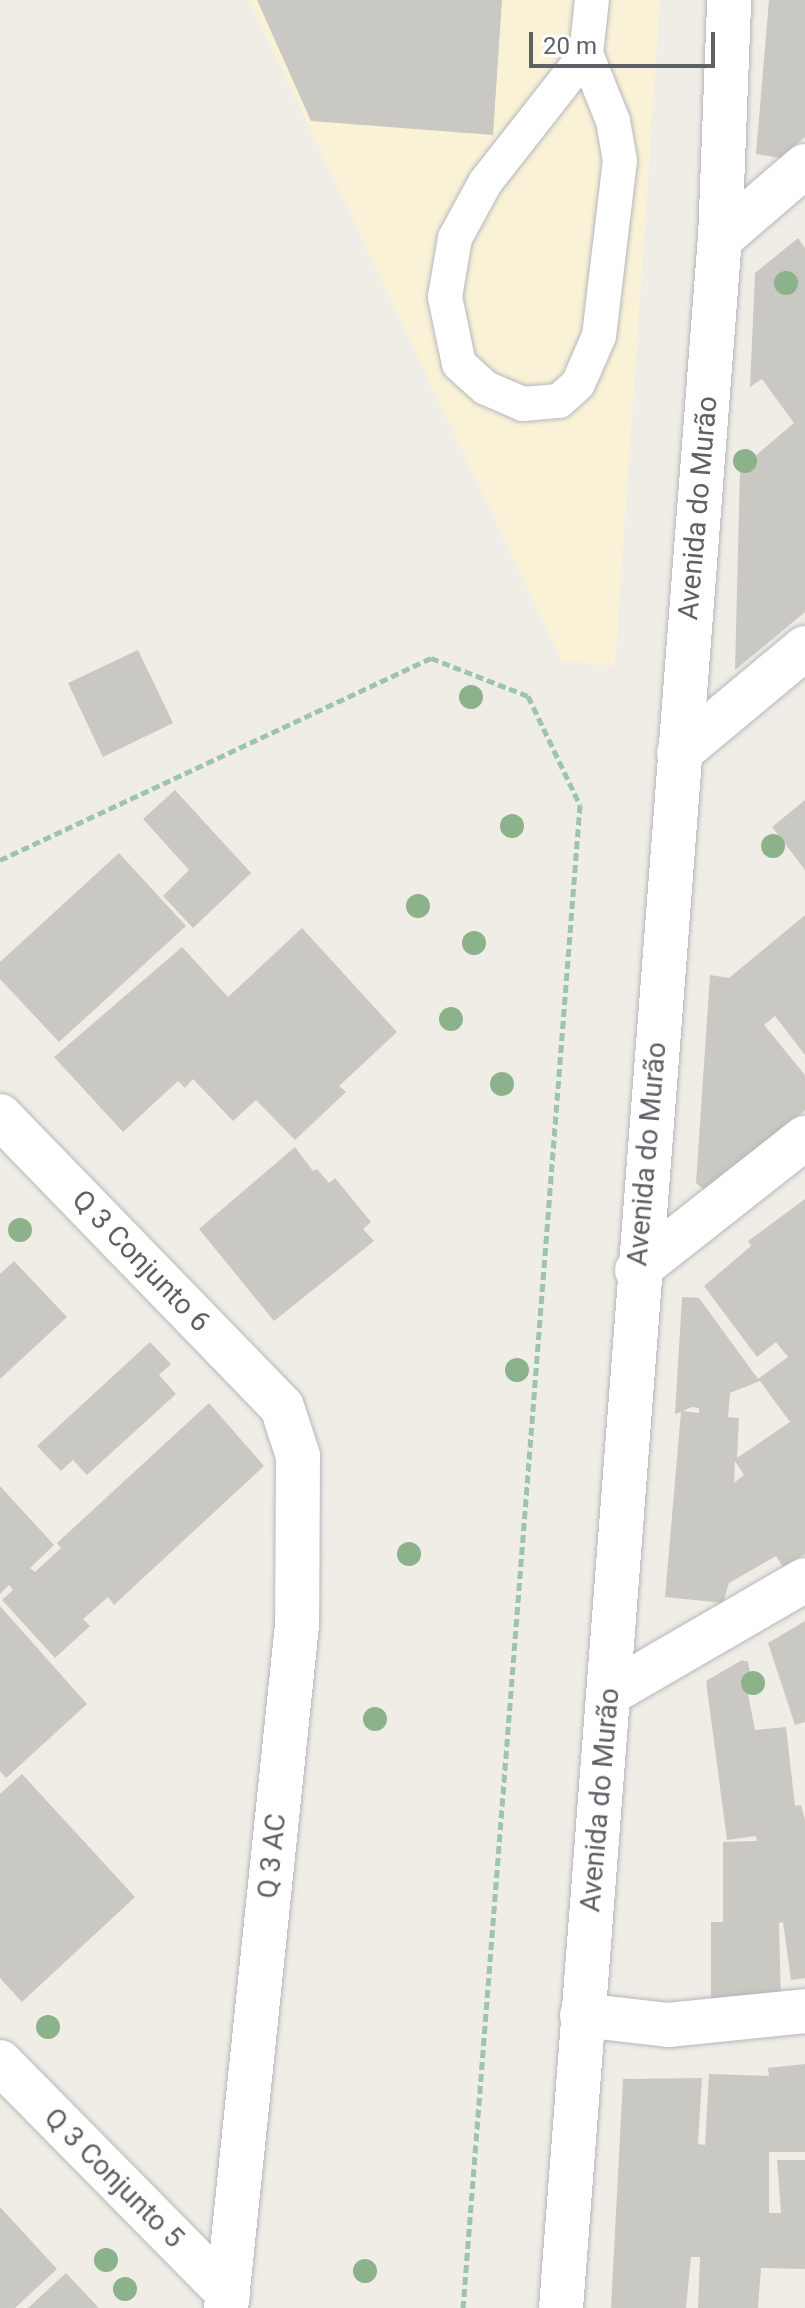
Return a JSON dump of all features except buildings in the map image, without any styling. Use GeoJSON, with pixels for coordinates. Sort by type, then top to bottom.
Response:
{"type":"FeatureCollection","features":[{"type":"Feature","properties":{"kind":"street","name":"Avenida do Murão"},"geometry":{"type":"LineString","coordinates":[[561,2308],[610,1693],[637,1270],[720,239],[729,0]]}},
{"type":"Feature","properties":{"kind":"street"},"geometry":{"type":"LineString","coordinates":[[720,239],[805,166]]}},
{"type":"Feature","properties":{"kind":"street"},"geometry":{"type":"LineString","coordinates":[[679,753],[805,648]]}},
{"type":"Feature","properties":{"kind":"street","name":"Q 3 Conjunto 6"},"geometry":{"type":"LineString","coordinates":[[0,1116],[282,1407]]}},
{"type":"Feature","properties":{"kind":"street"},"geometry":{"type":"LineString","coordinates":[[637,1270],[805,1138]]}},
{"type":"Feature","properties":{"kind":"street","name":"Q 3 AC"},"geometry":{"type":"LineString","coordinates":[[227,2301],[297,1625],[298,1456],[282,1407]]}},
{"type":"Feature","properties":{"kind":"street"},"geometry":{"type":"LineString","coordinates":[[610,1693],[805,1580]]}},
{"type":"Feature","properties":{"kind":"street"},"geometry":{"type":"LineString","coordinates":[[582,2015],[668,2025],[805,2011]]}},
{"type":"Feature","properties":{"kind":"street","name":"Q 3 Conjunto 5"},"geometry":{"type":"LineString","coordinates":[[0,2062],[227,2301]]}},
{"type":"Feature","properties":{"kind":"lane"},"geometry":{"type":"LineString","coordinates":[[586,54],[485,183],[455,238],[445,297],[459,364],[486,388],[523,404],[559,401],[578,384],[599,336],[620,161],[613,121],[586,54],[592,0]]}},
{"type":"Feature","properties":{"kind":"path"},"geometry":{"type":"LineString","coordinates":[[0,860],[431,658],[528,696],[580,805],[463,2308]]}},
{"type":"Feature","properties":{"kind":"sand"},"geometry":{"type":"Polygon","coordinates":[[[249,0],[660,0],[615,666],[562,661],[249,0]]]}}]}
